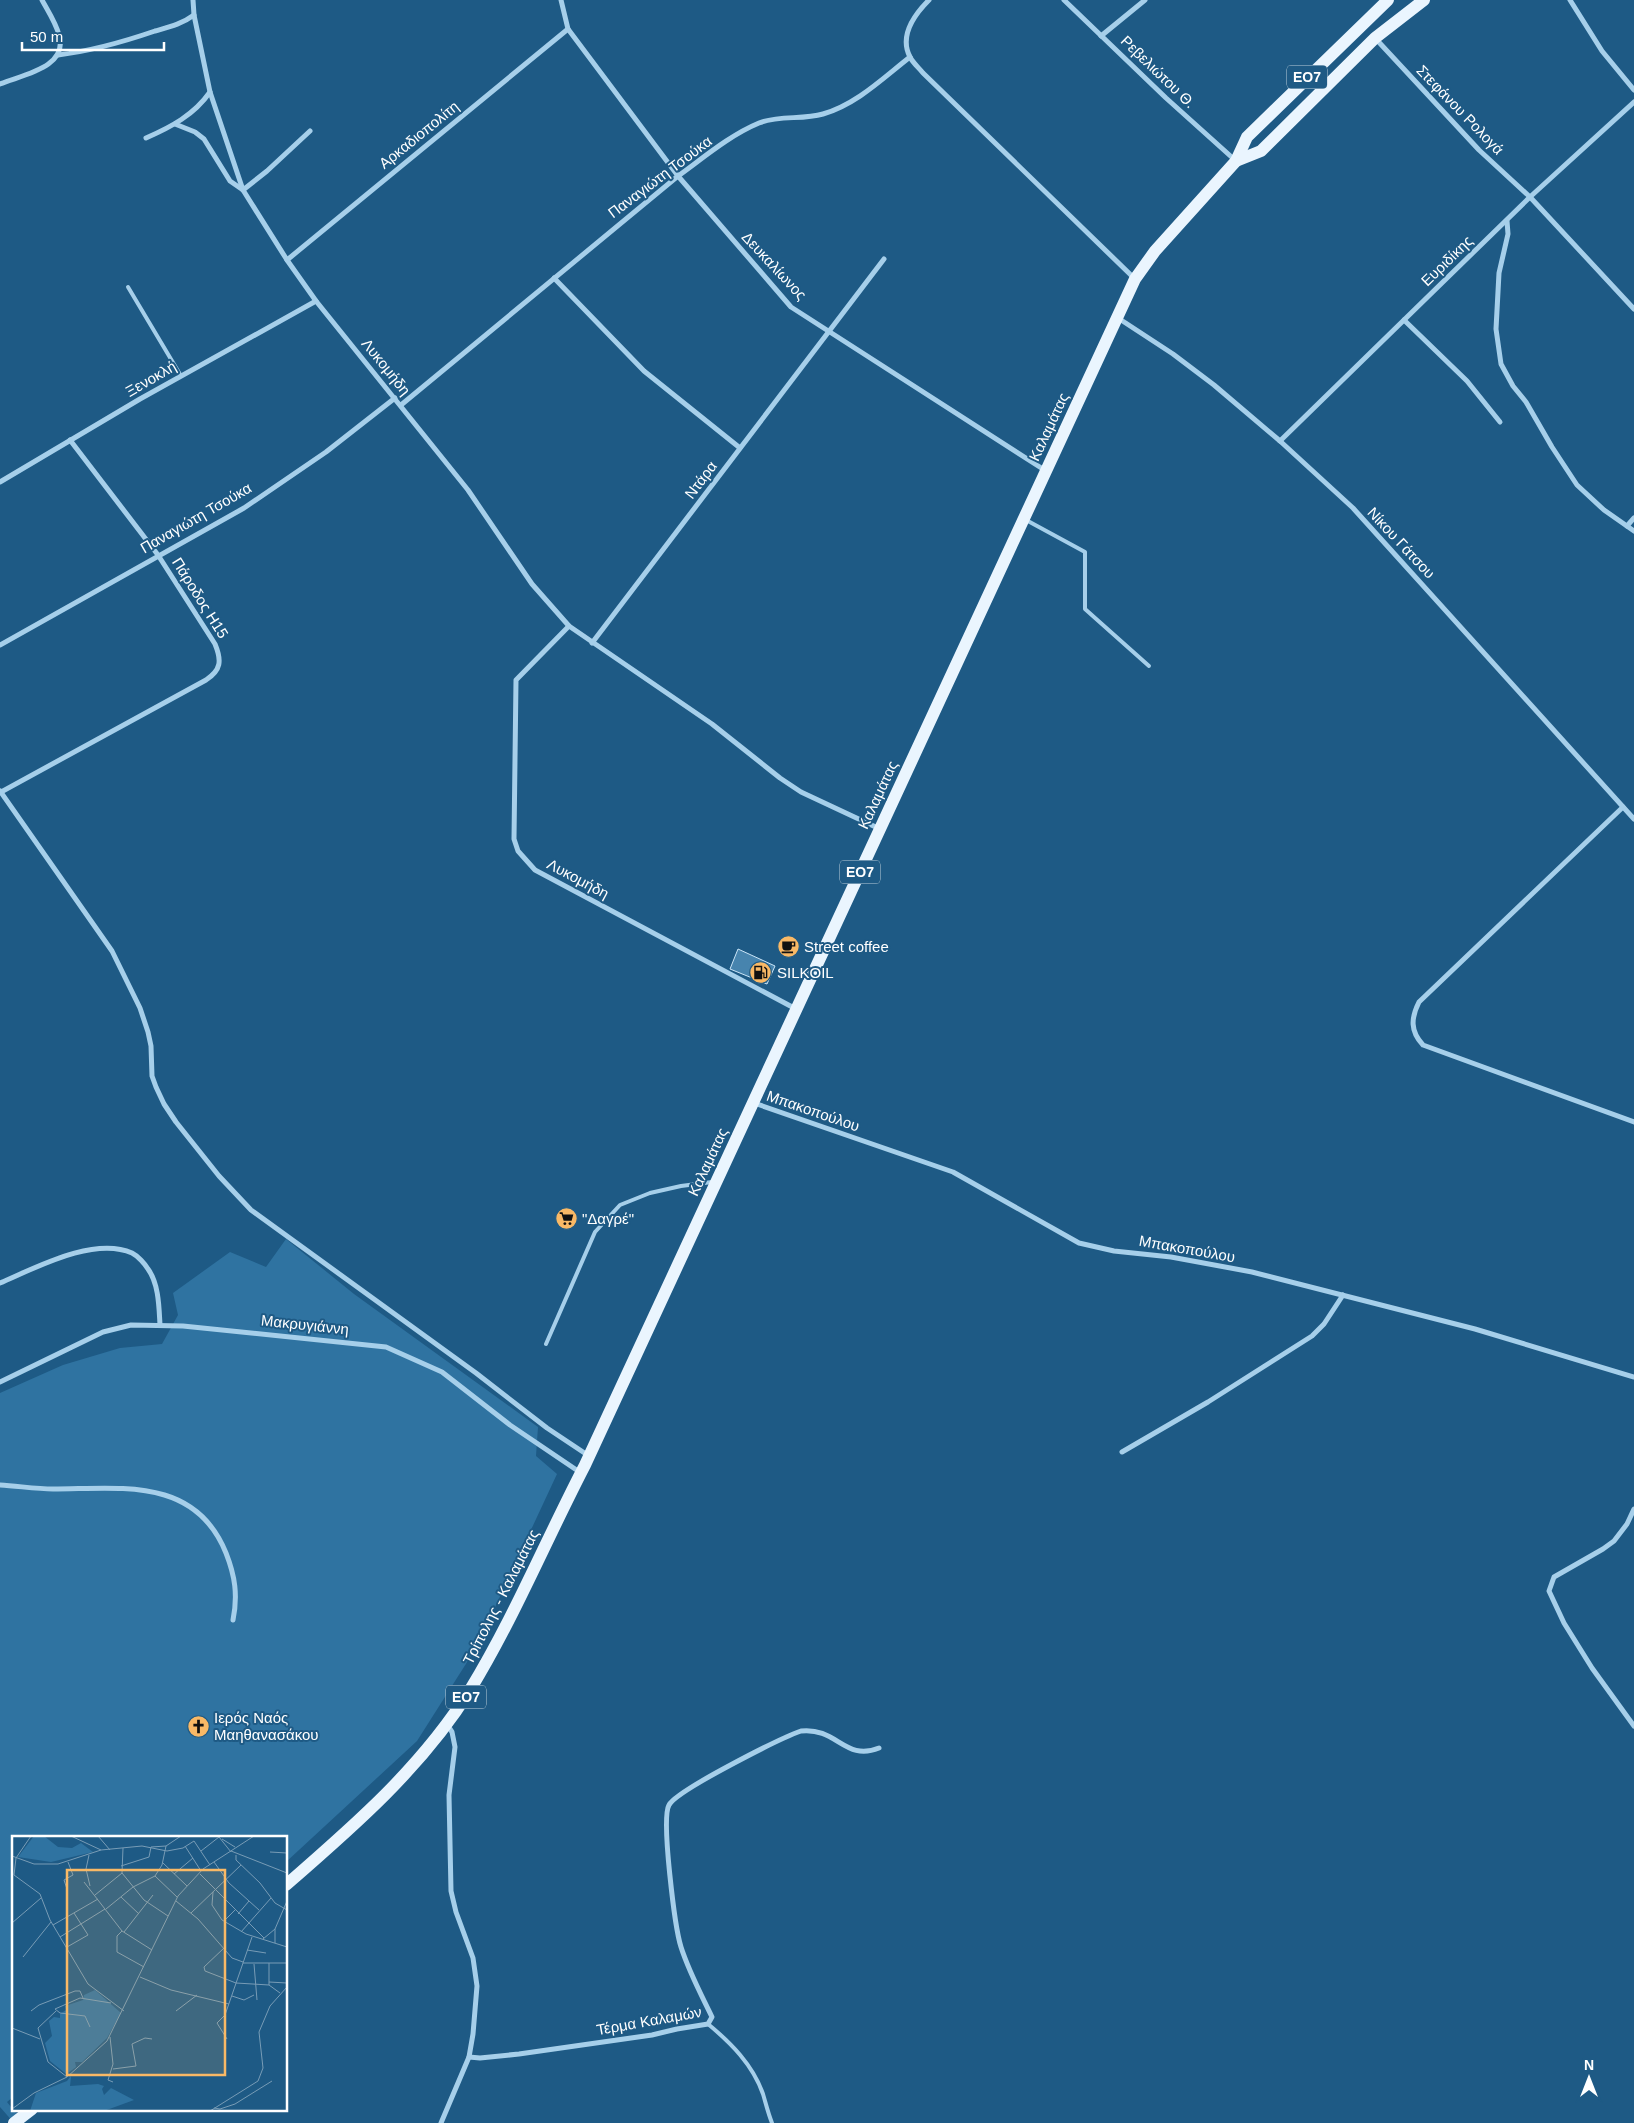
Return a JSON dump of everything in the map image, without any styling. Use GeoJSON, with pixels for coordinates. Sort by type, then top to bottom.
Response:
{"type":"FeatureCollection","features":[{"type":"Feature","properties":{"kind":"main road","name":"Καλαμάτας"},"geometry":{"type":"LineString","coordinates":[[1236,161],[1261,151],[1375,38],[1424,0]]}},
{"type":"Feature","properties":{"kind":"main road","name":"Καλαμάτας"},"geometry":{"type":"LineString","coordinates":[[585,1465],[1136,279],[1160,246],[1236,161],[1247,137],[1385,1]]}},
{"type":"Feature","properties":{"kind":"main road","name":"Τρίπολης - Καλαμάτας"},"geometry":{"type":"LineString","coordinates":[[288,1883],[380,1801],[416,1764],[447,1724],[469,1691],[518,1605],[585,1465]]}},
{"type":"Feature","properties":{"kind":"main road"},"geometry":{"type":"LineString","coordinates":[[14,2123],[31,2110]]}},
{"type":"Feature","properties":{"kind":"street"},"geometry":{"type":"LineString","coordinates":[[0,84],[50,63],[58,54],[61,44],[60,38],[42,0]]}},
{"type":"Feature","properties":{"kind":"street"},"geometry":{"type":"LineString","coordinates":[[193,0],[194,15],[210,92],[243,190]]}},
{"type":"Feature","properties":{"kind":"street"},"geometry":{"type":"LineString","coordinates":[[561,0],[568,29]]}},
{"type":"Feature","properties":{"kind":"street"},"geometry":{"type":"LineString","coordinates":[[929,0],[912,20],[908,32],[907,48],[910,57],[923,73],[1136,279]]}},
{"type":"Feature","properties":{"kind":"street","name":"Ρεβελιώτου Θ."},"geometry":{"type":"LineString","coordinates":[[1064,0],[1166,98],[1236,161]]}},
{"type":"Feature","properties":{"kind":"street"},"geometry":{"type":"LineString","coordinates":[[1101,36],[1145,0]]}},
{"type":"Feature","properties":{"kind":"street"},"geometry":{"type":"LineString","coordinates":[[1570,0],[1602,51],[1634,90]]}},
{"type":"Feature","properties":{"kind":"street"},"geometry":{"type":"LineString","coordinates":[[58,54],[84,51],[128,40],[186,21],[194,15]]}},
{"type":"Feature","properties":{"kind":"street","name":"Δευκαλίωνος"},"geometry":{"type":"LineString","coordinates":[[568,29],[678,176],[792,307],[1046,471]]}},
{"type":"Feature","properties":{"kind":"street","name":"Αρκαδιοπολίτη"},"geometry":{"type":"LineString","coordinates":[[287,260],[568,29]]}},
{"type":"Feature","properties":{"kind":"street","name":"Στεφάνου Ρολογά"},"geometry":{"type":"LineString","coordinates":[[1375,38],[1479,150],[1530,197],[1634,309]]}},
{"type":"Feature","properties":{"kind":"street","name":"Παναγιώτη Τσούκα"},"geometry":{"type":"LineString","coordinates":[[401,405],[678,176],[727,142],[759,123],[775,119],[824,114],[847,104],[910,57]]}},
{"type":"Feature","properties":{"kind":"street"},"geometry":{"type":"LineString","coordinates":[[146,138],[175,124],[202,104],[210,92]]}},
{"type":"Feature","properties":{"kind":"street","name":"Ευριδίκης"},"geometry":{"type":"LineString","coordinates":[[1280,441],[1508,221],[1530,197],[1634,102]]}},
{"type":"Feature","properties":{"kind":"street"},"geometry":{"type":"LineString","coordinates":[[175,124],[195,132],[204,139],[230,181],[243,190]]}},
{"type":"Feature","properties":{"kind":"street"},"geometry":{"type":"LineString","coordinates":[[243,190],[267,171],[310,131]]}},
{"type":"Feature","properties":{"kind":"street","name":"Λυκομήδη"},"geometry":{"type":"LineString","coordinates":[[243,190],[287,260],[316,301],[468,490],[532,584],[569,626],[712,724],[780,778],[801,792],[880,829]]}},
{"type":"Feature","properties":{"kind":"street"},"geometry":{"type":"LineString","coordinates":[[1508,221],[1508,234],[1499,273],[1496,329],[1501,364],[1513,386],[1526,402],[1577,485],[1604,510],[1634,531]]}},
{"type":"Feature","properties":{"kind":"street","name":"Ντάρα"},"geometry":{"type":"LineString","coordinates":[[592,643],[884,259]]}},
{"type":"Feature","properties":{"kind":"street"},"geometry":{"type":"LineString","coordinates":[[554,278],[644,371],[740,448]]}},
{"type":"Feature","properties":{"kind":"street","name":"Ξενοκλή"},"geometry":{"type":"LineString","coordinates":[[0,482],[180,376],[316,301]]}},
{"type":"Feature","properties":{"kind":"street","name":"Νίκου Γάτσου"},"geometry":{"type":"LineString","coordinates":[[1117,318],[1172,354],[1214,385],[1280,441],[1353,508],[1634,820]]}},
{"type":"Feature","properties":{"kind":"street"},"geometry":{"type":"LineString","coordinates":[[1404,320],[1467,381],[1500,422]]}},
{"type":"Feature","properties":{"kind":"street","name":"Παναγιώτη Τσούκα"},"geometry":{"type":"LineString","coordinates":[[0,645],[244,508],[326,452],[395,398]]}},
{"type":"Feature","properties":{"kind":"street","name":"Πάροδος Η15"},"geometry":{"type":"LineString","coordinates":[[0,791],[216,674],[220,655],[215,644],[158,555],[70,440]]}},
{"type":"Feature","properties":{"kind":"street"},"geometry":{"type":"LineString","coordinates":[[1627,526],[1634,518]]}},
{"type":"Feature","properties":{"kind":"street","name":"Λυκομήδη"},"geometry":{"type":"LineString","coordinates":[[569,626],[516,680],[514,839],[518,851],[535,870],[797,1009]]}},
{"type":"Feature","properties":{"kind":"street"},"geometry":{"type":"LineString","coordinates":[[0,791],[112,951],[140,1008],[151,1046],[152,1076],[164,1104],[219,1176],[251,1210],[476,1373],[547,1428],[585,1465]]}},
{"type":"Feature","properties":{"kind":"street"},"geometry":{"type":"LineString","coordinates":[[1623,806],[1419,1002],[1413,1014],[1412,1026],[1416,1037],[1423,1045],[1634,1122]]}},
{"type":"Feature","properties":{"kind":"street","name":"Μπακοπούλου"},"geometry":{"type":"LineString","coordinates":[[753,1103],[953,1172],[1079,1243],[1114,1251],[1222,1266],[1343,1294],[1475,1329],[1634,1377]]}},
{"type":"Feature","properties":{"kind":"street"},"geometry":{"type":"LineString","coordinates":[[0,1283],[64,1257],[100,1249],[123,1251],[134,1254],[149,1270],[156,1286],[160,1325]]}},
{"type":"Feature","properties":{"kind":"street"},"geometry":{"type":"LineString","coordinates":[[1122,1452],[1208,1402],[1312,1336],[1324,1324],[1343,1294]]}},
{"type":"Feature","properties":{"kind":"street","name":"Μακρυγιάννη"},"geometry":{"type":"LineString","coordinates":[[0,1382],[103,1332],[131,1325],[160,1325],[270,1334],[386,1347],[442,1372],[510,1425],[585,1465]]}},
{"type":"Feature","properties":{"kind":"street"},"geometry":{"type":"LineString","coordinates":[[0,1485],[52,1489],[130,1488],[169,1496],[186,1505],[202,1515],[223,1546],[236,1589],[237,1602],[233,1620]]}},
{"type":"Feature","properties":{"kind":"street"},"geometry":{"type":"LineString","coordinates":[[1634,1509],[1627,1524],[1614,1541],[1554,1578],[1549,1591],[1564,1623],[1587,1660],[1634,1726]]}},
{"type":"Feature","properties":{"kind":"street"},"geometry":{"type":"LineString","coordinates":[[441,2123],[469,2057],[477,1986],[473,1958],[456,1912],[451,1891],[449,1795],[454,1747],[452,1732],[447,1724]]}},
{"type":"Feature","properties":{"kind":"street","name":"Τέρμα Καλαμών"},"geometry":{"type":"LineString","coordinates":[[469,2057],[497,2057],[652,2036],[677,2029],[708,2024],[712,2016],[692,1974],[678,1935],[665,1827],[667,1807],[678,1795],[726,1767],[801,1731],[813,1730],[821,1732],[855,1751],[873,1751],[879,1748]]}},
{"type":"Feature","properties":{"kind":"lane"},"geometry":{"type":"LineString","coordinates":[[128,287],[180,376]]}},
{"type":"Feature","properties":{"kind":"lane"},"geometry":{"type":"LineString","coordinates":[[1024,520],[1085,552],[1085,609],[1149,666]]}},
{"type":"Feature","properties":{"kind":"lane"},"geometry":{"type":"LineString","coordinates":[[546,1344],[594,1232],[620,1205],[650,1193],[717,1181]]}},
{"type":"Feature","properties":{"kind":"lane"},"geometry":{"type":"LineString","coordinates":[[708,2024],[727,2041],[752,2071],[763,2094],[772,2123]]}},
{"type":"Feature","properties":{"kind":"shaded area"},"geometry":{"type":"Polygon","coordinates":[[[286,1239],[354,1294],[538,1427],[536,1456],[557,1474],[476,1648],[417,1741],[288,1860],[288,1836],[12,1836],[12,2098],[7,2102],[24,2123],[14,2123],[0,2107],[0,1393],[63,1365],[120,1348],[162,1344],[178,1315],[173,1293],[230,1252],[266,1267],[286,1239]]]}},
{"type":"Feature","properties":{"kind":"building"},"geometry":{"type":"Polygon","coordinates":[[[738,949],[775,966],[767,984],[730,969],[738,949]]]}},
{"type":"Feature","properties":{"kind":"place","name":"Street coffee"},"geometry":{"type":"Point","coordinates":[788,947]}},
{"type":"Feature","properties":{"kind":"place","name":"SILKOIL"},"geometry":{"type":"Point","coordinates":[761,973]}},
{"type":"Feature","properties":{"kind":"place","name":"\"Δαγρέ\""},"geometry":{"type":"Point","coordinates":[566,1219]}},
{"type":"Feature","properties":{"kind":"place","name":"Ιερός Ναός Μαηθανασάκου"},"geometry":{"type":"Point","coordinates":[198,1727]}}]}
